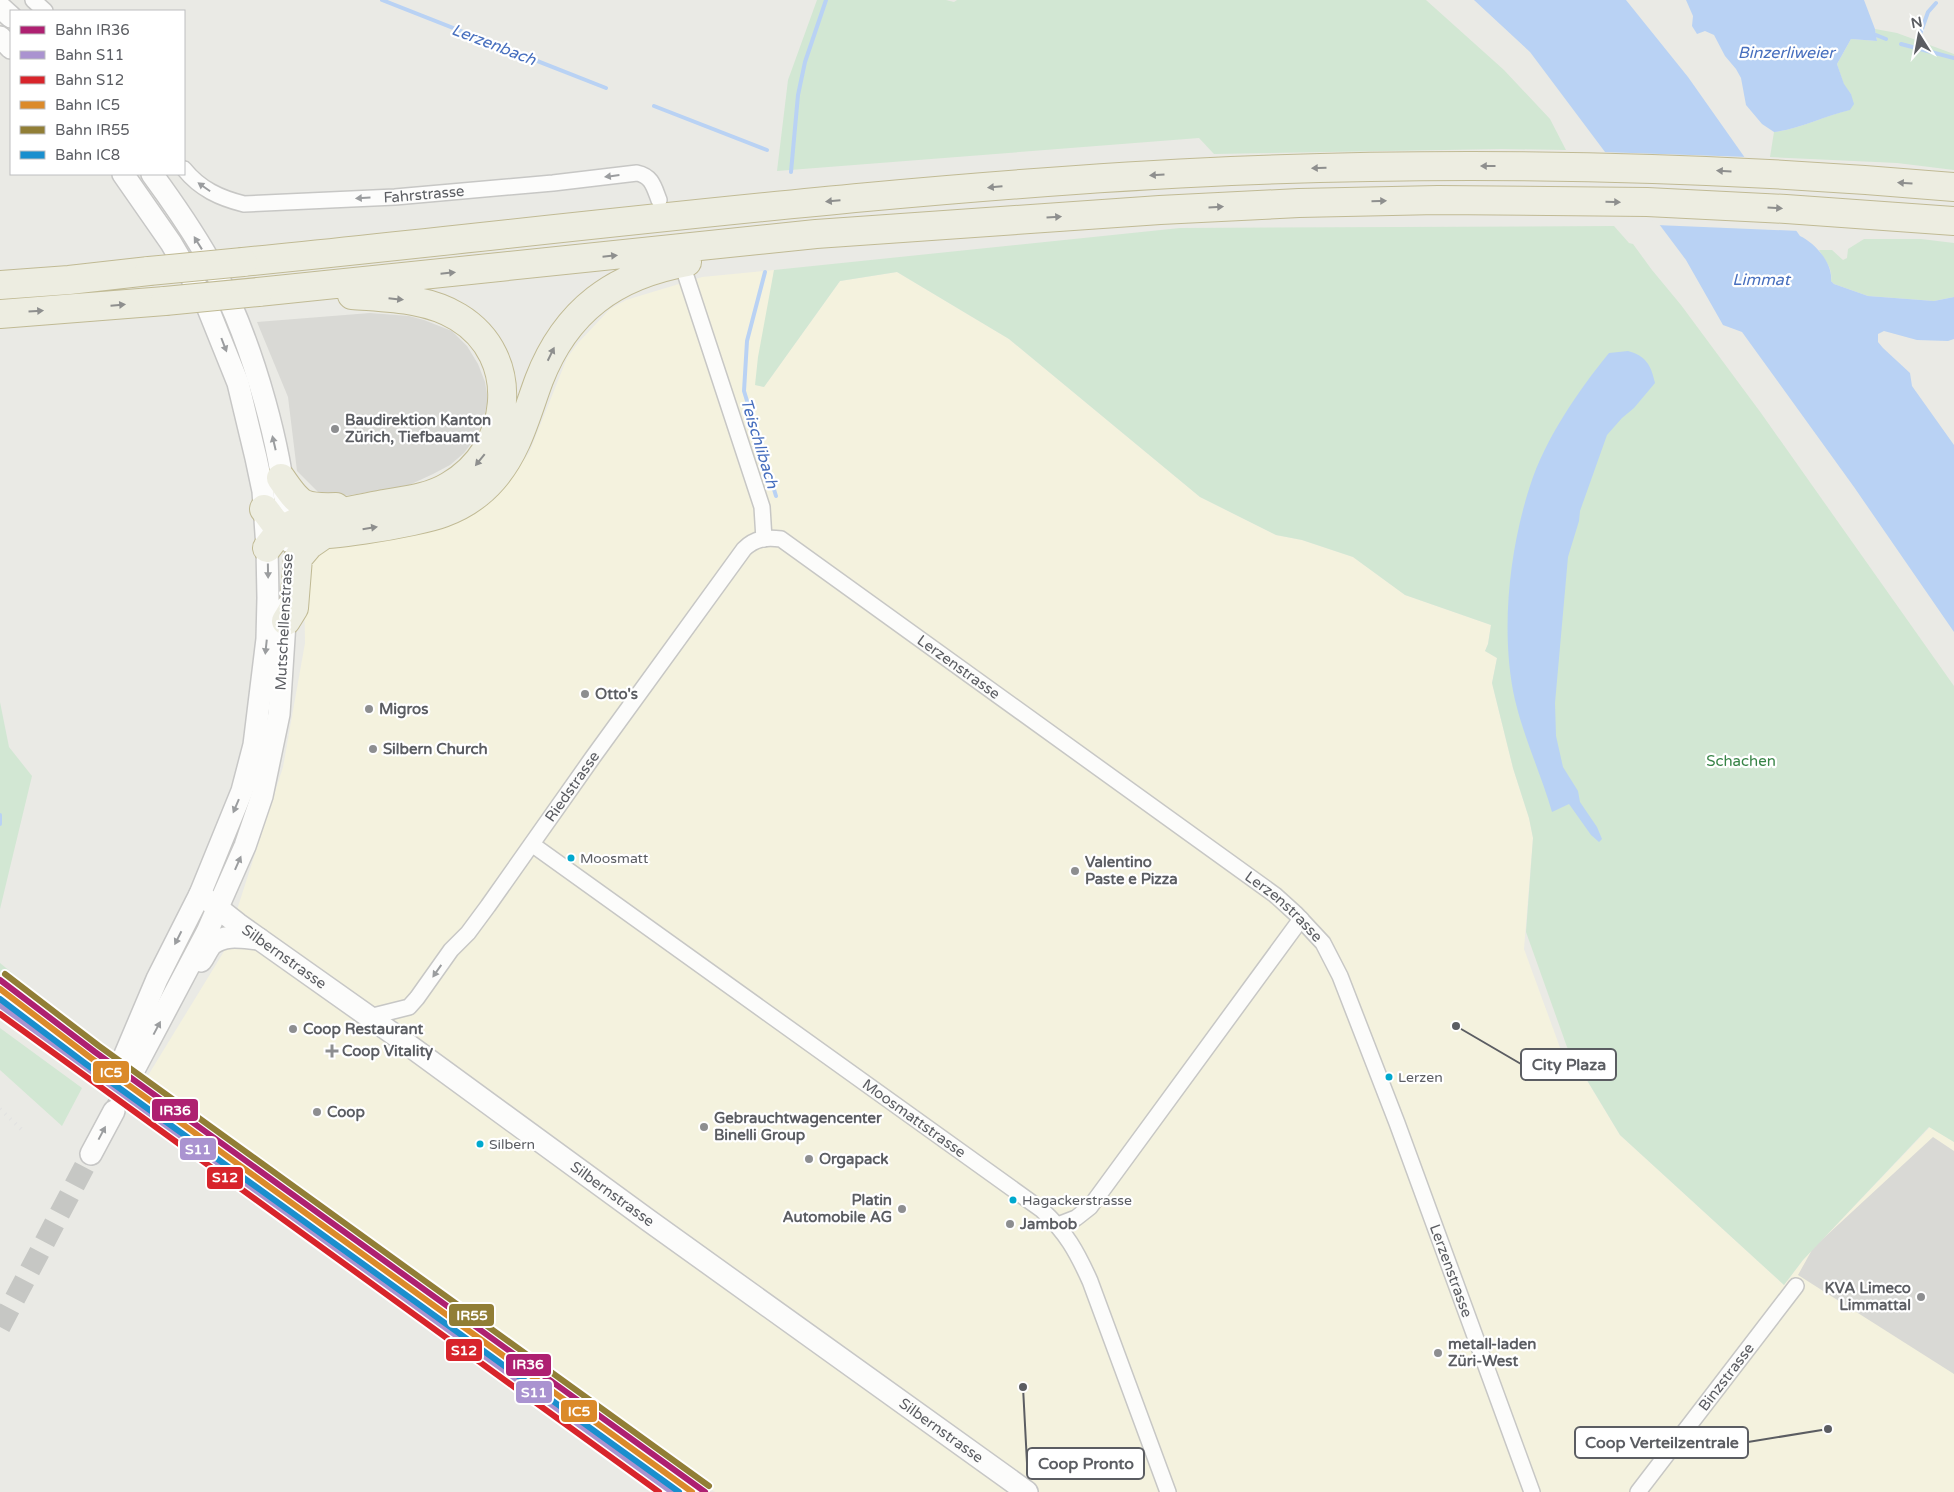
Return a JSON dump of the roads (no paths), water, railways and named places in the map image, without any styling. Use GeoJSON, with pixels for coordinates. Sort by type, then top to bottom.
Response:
{"type":"FeatureCollection","features":[{"type":"Feature","properties":{"kind":"highway"},"geometry":{"type":"LineString","coordinates":[[0,285],[69,280],[822,202],[1158,175],[1297,169],[1537,166],[1718,171],[1954,187]]}},
{"type":"Feature","properties":{"kind":"highway"},"geometry":{"type":"LineString","coordinates":[[0,314],[295,289],[816,234],[1090,214],[1289,203],[1438,200],[1716,205],[1954,221]]}},
{"type":"Feature","properties":{"kind":"highway"},"geometry":{"type":"LineString","coordinates":[[264,509],[281,534],[322,536],[434,516],[455,508],[484,488],[500,471],[512,452],[527,418],[546,364],[562,334],[585,308],[602,294],[620,283],[674,264],[850,244],[918,228]]}},
{"type":"Feature","properties":{"kind":"highway"},"geometry":{"type":"LineString","coordinates":[[0,266],[34,269],[146,271]]}},
{"type":"Feature","properties":{"kind":"highway"},"geometry":{"type":"LineString","coordinates":[[281,534],[303,520],[424,497],[449,486],[470,471],[486,452],[498,428],[502,403],[498,372],[493,356],[476,330],[457,317],[436,307],[402,300],[295,289]]}},
{"type":"Feature","properties":{"kind":"highway"},"geometry":{"type":"LineString","coordinates":[[281,478],[300,503],[309,507],[385,504]]}},
{"type":"Feature","properties":{"kind":"highway"},"geometry":{"type":"LineString","coordinates":[[286,621],[294,608],[298,558],[309,545],[322,536]]}},
{"type":"Feature","properties":{"kind":"main road"},"geometry":{"type":"LineString","coordinates":[[0,7],[10,16]]}},
{"type":"Feature","properties":{"kind":"main road"},"geometry":{"type":"LineString","coordinates":[[0,37],[10,47]]}},
{"type":"Feature","properties":{"kind":"main road"},"geometry":{"type":"LineString","coordinates":[[124,175],[171,244],[204,301],[216,326],[238,382],[256,458],[264,509]]}},
{"type":"Feature","properties":{"kind":"main road","name":"Mutschellenstrasse"},"geometry":{"type":"LineString","coordinates":[[153,175],[213,268],[226,294],[257,377],[281,478],[281,534],[286,621],[279,714],[273,750],[262,796],[245,846],[188,970],[128,1067],[157,979],[200,894],[242,791],[254,745],[281,534]]}},
{"type":"Feature","properties":{"kind":"main road","name":"Silbernstrasse"},"geometry":{"type":"LineString","coordinates":[[200,894],[259,939],[1027,1492]]}},
{"type":"Feature","properties":{"kind":"main road"},"geometry":{"type":"LineString","coordinates":[[188,970],[203,959],[211,945],[221,939],[233,936],[259,939]]}},
{"type":"Feature","properties":{"kind":"main road"},"geometry":{"type":"LineString","coordinates":[[86,1148],[107,1108]]}},
{"type":"Feature","properties":{"kind":"street"},"geometry":{"type":"LineString","coordinates":[[33,0],[44,10]]}},
{"type":"Feature","properties":{"kind":"street","name":"Fahrstrasse"},"geometry":{"type":"LineString","coordinates":[[185,170],[197,183],[210,192],[228,200],[244,204],[395,197],[553,183],[637,173],[650,178],[659,200]]}},
{"type":"Feature","properties":{"kind":"street"},"geometry":{"type":"LineString","coordinates":[[685,273],[762,507],[764,538]]}},
{"type":"Feature","properties":{"kind":"street","name":"Riedstrasse"},"geometry":{"type":"LineString","coordinates":[[369,1017],[409,1007],[417,998],[451,950],[468,933],[532,845],[734,562],[750,543],[764,538]]}},
{"type":"Feature","properties":{"kind":"street","name":"Lerzenstrasse"},"geometry":{"type":"LineString","coordinates":[[764,538],[781,539],[789,544],[882,614],[1275,895],[1323,943],[1340,976],[1394,1116],[1532,1492]]}},
{"type":"Feature","properties":{"kind":"street","name":"Moosmattstrasse"},"geometry":{"type":"LineString","coordinates":[[532,845],[1026,1199],[1058,1225],[1076,1251],[1090,1281],[1168,1492]]}},
{"type":"Feature","properties":{"kind":"street"},"geometry":{"type":"LineString","coordinates":[[1058,1225],[1076,1218],[1090,1207],[1301,919]]}},
{"type":"Feature","properties":{"kind":"street","name":"Binzstrasse"},"geometry":{"type":"LineString","coordinates":[[1638,1492],[1796,1286]]}},
{"type":"Feature","properties":{"kind":"water","name":"Limmat"},"geometry":{"type":"Polygon","coordinates":[[[1474,0],[1626,0],[1688,77],[1800,236],[1811,243],[1822,254],[1829,267],[1831,281],[1834,284],[1868,296],[1934,301],[1954,297],[1954,339],[1948,341],[1917,340],[1884,331],[1878,334],[1878,342],[1910,373],[1912,386],[1954,445],[1954,632],[1854,487],[1742,332],[1723,325],[1686,260],[1530,52],[1474,0]]]}},
{"type":"Feature","properties":{"kind":"water","name":"Binzerliweier"},"geometry":{"type":"Polygon","coordinates":[[[1686,0],[1864,0],[1875,29],[1877,41],[1851,39],[1837,64],[1854,104],[1850,110],[1774,132],[1762,124],[1746,105],[1741,78],[1725,56],[1714,35],[1705,31],[1697,34],[1692,26],[1693,16],[1686,0]]]}},
{"type":"Feature","properties":{"kind":"water"},"geometry":{"type":"Polygon","coordinates":[[[1628,351],[1647,362],[1655,383],[1634,408],[1607,435],[1580,511],[1579,521],[1568,557],[1555,703],[1556,736],[1563,767],[1578,791],[1580,802],[1597,827],[1602,839],[1599,842],[1591,835],[1569,804],[1552,812],[1515,700],[1508,648],[1509,592],[1512,564],[1523,511],[1536,468],[1544,451],[1574,399],[1609,353],[1628,351]]]}},
{"type":"Feature","properties":{"kind":"waterway","name":"Lerzenbach"},"geometry":{"type":"LineString","coordinates":[[382,0],[606,88]]}},
{"type":"Feature","properties":{"kind":"waterway","name":"Teischlibach"},"geometry":{"type":"LineString","coordinates":[[791,172],[798,95],[805,62],[826,0]]}},
{"type":"Feature","properties":{"kind":"waterway"},"geometry":{"type":"LineString","coordinates":[[1918,40],[1928,12],[1936,3]]}},
{"type":"Feature","properties":{"kind":"waterway"},"geometry":{"type":"LineString","coordinates":[[1876,35],[1886,39]]}},
{"type":"Feature","properties":{"kind":"waterway"},"geometry":{"type":"LineString","coordinates":[[1901,44],[1954,58]]}},
{"type":"Feature","properties":{"kind":"waterway","name":"Lerzenbach"},"geometry":{"type":"LineString","coordinates":[[654,106],[767,150]]}},
{"type":"Feature","properties":{"kind":"waterway","name":"Teischlibach"},"geometry":{"type":"LineString","coordinates":[[765,272],[747,341],[744,391],[776,496]]}},
{"type":"Feature","properties":{"kind":"waterway"},"geometry":{"type":"LineString","coordinates":[[0,815],[0,824]]}},
{"type":"Feature","properties":{"kind":"tunnel"},"geometry":{"type":"LineString","coordinates":[[114,1111],[134,1070]]}},
{"type":"Feature","properties":{"kind":"tunnel"},"geometry":{"type":"LineString","coordinates":[[0,1327],[91,1154]]}},
{"type":"Feature","properties":{"kind":"railway"},"geometry":{"type":"LineString","coordinates":[[0,1109],[21,1129]]}},
{"type":"Feature","properties":{"kind":"rail line","name":"IR55"},"geometry":{"type":"LineString","coordinates":[[5,974],[99,1046],[709,1486]]}},
{"type":"Feature","properties":{"kind":"rail line","name":"IR36"},"geometry":{"type":"LineString","coordinates":[[0,980],[95,1052],[705,1492]]}},
{"type":"Feature","properties":{"kind":"rail line","name":"IC5"},"geometry":{"type":"LineString","coordinates":[[0,989],[91,1058],[692,1492]]}},
{"type":"Feature","properties":{"kind":"rail line","name":"IC8"},"geometry":{"type":"LineString","coordinates":[[0,999],[86,1064],[679,1492]]}},
{"type":"Feature","properties":{"kind":"rail line","name":"S11"},"geometry":{"type":"LineString","coordinates":[[0,1005],[672,1492]]}},
{"type":"Feature","properties":{"kind":"rail line","name":"S12"},"geometry":{"type":"LineString","coordinates":[[0,1014],[659,1492]]}},
{"type":"Feature","properties":{"kind":"place","name":"Baudirektion Kanton Zürich, Tiefbauamt"},"geometry":{"type":"Point","coordinates":[335,429]}},
{"type":"Feature","properties":{"kind":"place","name":"Otto's"},"geometry":{"type":"Point","coordinates":[585,694]}},
{"type":"Feature","properties":{"kind":"place","name":"Migros"},"geometry":{"type":"Point","coordinates":[369,709]}},
{"type":"Feature","properties":{"kind":"place","name":"Silbern Church"},"geometry":{"type":"Point","coordinates":[373,749]}},
{"type":"Feature","properties":{"kind":"place","name":"Moosmatt"},"geometry":{"type":"Point","coordinates":[571,858]}},
{"type":"Feature","properties":{"kind":"place","name":"Valentino Paste e Pizza"},"geometry":{"type":"Point","coordinates":[1075,871]}},
{"type":"Feature","properties":{"kind":"place","name":"City Plaza"},"geometry":{"type":"Point","coordinates":[1456,1026]}},
{"type":"Feature","properties":{"kind":"place","name":"Coop Restaurant"},"geometry":{"type":"Point","coordinates":[293,1029]}},
{"type":"Feature","properties":{"kind":"place","name":"Coop Vitality"},"geometry":{"type":"Point","coordinates":[332,1051]}},
{"type":"Feature","properties":{"kind":"place","name":"Lerzen"},"geometry":{"type":"Point","coordinates":[1389,1077]}},
{"type":"Feature","properties":{"kind":"place","name":"Coop"},"geometry":{"type":"Point","coordinates":[317,1112]}},
{"type":"Feature","properties":{"kind":"place","name":"Gebrauchtwagencenter Binelli Group"},"geometry":{"type":"Point","coordinates":[704,1127]}},
{"type":"Feature","properties":{"kind":"place","name":"Silbern"},"geometry":{"type":"Point","coordinates":[480,1144]}},
{"type":"Feature","properties":{"kind":"place","name":"Orgapack"},"geometry":{"type":"Point","coordinates":[809,1159]}},
{"type":"Feature","properties":{"kind":"place","name":"Hagackerstrasse"},"geometry":{"type":"Point","coordinates":[1013,1200]}},
{"type":"Feature","properties":{"kind":"place","name":"Platin Automobile AG"},"geometry":{"type":"Point","coordinates":[902,1209]}},
{"type":"Feature","properties":{"kind":"place","name":"Jambob"},"geometry":{"type":"Point","coordinates":[1010,1224]}},
{"type":"Feature","properties":{"kind":"place","name":"KVA Limeco Limmattal"},"geometry":{"type":"Point","coordinates":[1921,1297]}},
{"type":"Feature","properties":{"kind":"place","name":"metall-laden Züri-West"},"geometry":{"type":"Point","coordinates":[1438,1353]}},
{"type":"Feature","properties":{"kind":"place","name":"Coop Pronto"},"geometry":{"type":"Point","coordinates":[1023,1387]}},
{"type":"Feature","properties":{"kind":"place","name":"Coop Verteilzentrale"},"geometry":{"type":"Point","coordinates":[1828,1429]}},
{"type":"Feature","properties":{"kind":"park label","name":"Schachen"},"geometry":{"type":"Point","coordinates":[1741,761]}}]}
